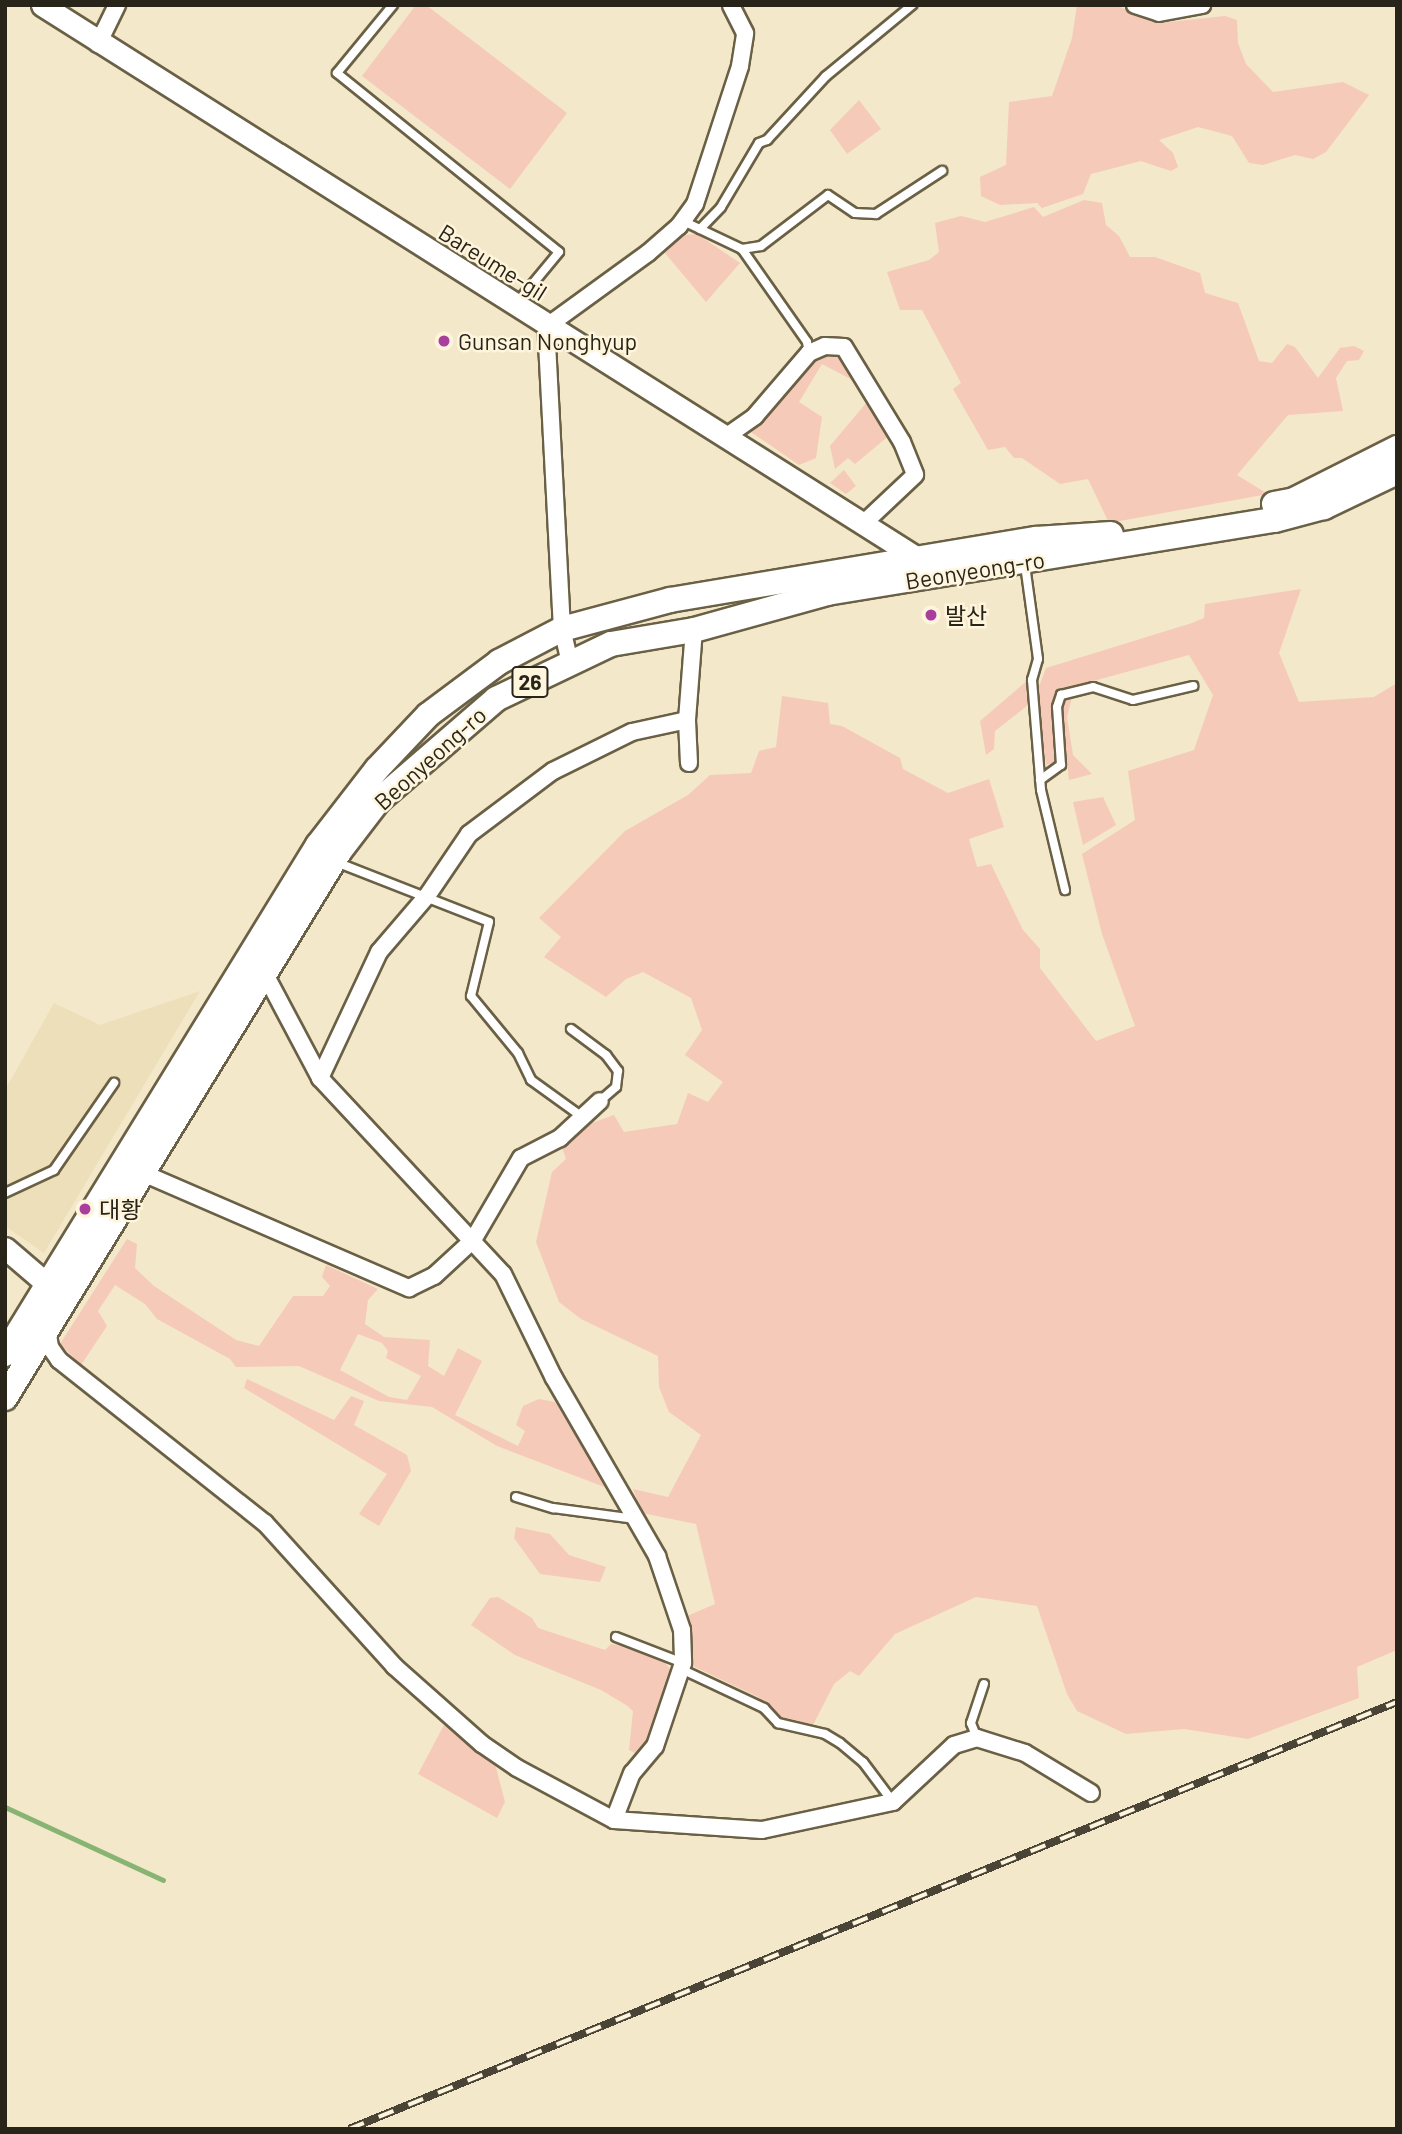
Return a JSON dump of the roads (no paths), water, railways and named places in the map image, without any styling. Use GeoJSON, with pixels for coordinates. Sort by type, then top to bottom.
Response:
{"type":"FeatureCollection","features":[{"type":"Feature","properties":{"kind":"main road","name":"Beonyeong-ro"},"geometry":{"type":"LineString","coordinates":[[5,1354],[318,845],[377,769],[428,715],[499,662],[562,629],[670,600],[1036,539],[1106,535],[1294,500],[1397,447]]}},
{"type":"Feature","properties":{"kind":"main road","name":"Beonyeong-ro"},"geometry":{"type":"LineString","coordinates":[[5,1398],[145,1174],[333,861],[378,801],[496,699],[611,644],[694,630],[827,593],[1275,520],[1324,507],[1397,472]]}},
{"type":"Feature","properties":{"kind":"street","name":"Bareume-gil"},"geometry":{"type":"LineString","coordinates":[[42,5],[99,44],[546,327],[919,559]]}},
{"type":"Feature","properties":{"kind":"street"},"geometry":{"type":"LineString","coordinates":[[99,44],[117,5]]}},
{"type":"Feature","properties":{"kind":"street"},"geometry":{"type":"LineString","coordinates":[[570,663],[562,629],[546,327],[648,253],[683,221],[695,204],[740,66],[745,33],[731,5]]}},
{"type":"Feature","properties":{"kind":"street"},"geometry":{"type":"LineString","coordinates":[[1135,5],[1159,13],[1202,5]]}},
{"type":"Feature","properties":{"kind":"street"},"geometry":{"type":"LineString","coordinates":[[724,438],[755,416],[809,354],[825,346],[844,347],[902,442],[915,475],[863,524]]}},
{"type":"Feature","properties":{"kind":"street"},"geometry":{"type":"LineString","coordinates":[[689,762],[687,720],[694,630]]}},
{"type":"Feature","properties":{"kind":"street"},"geometry":{"type":"LineString","coordinates":[[320,1077],[379,952],[427,896],[470,834],[553,771],[632,732],[687,720]]}},
{"type":"Feature","properties":{"kind":"street"},"geometry":{"type":"LineString","coordinates":[[265,974],[320,1077],[503,1274],[554,1378],[657,1556],[682,1630],[682,1666],[655,1746],[632,1773],[614,1820]]}},
{"type":"Feature","properties":{"kind":"street"},"geometry":{"type":"LineString","coordinates":[[145,1174],[409,1288],[434,1276],[473,1240],[521,1158],[560,1138],[581,1115],[600,1101]]}},
{"type":"Feature","properties":{"kind":"street"},"geometry":{"type":"LineString","coordinates":[[5,1248],[47,1284],[47,1329],[50,1347],[59,1360],[265,1522],[394,1665],[482,1744],[517,1768],[614,1820],[762,1830],[893,1802],[954,1745],[977,1738],[1025,1753],[1091,1793]]}},
{"type":"Feature","properties":{"kind":"lane"},"geometry":{"type":"LineString","coordinates":[[393,5],[337,74],[559,252],[514,306]]}},
{"type":"Feature","properties":{"kind":"lane"},"geometry":{"type":"LineString","coordinates":[[700,229],[721,207],[759,143],[767,140],[825,76],[912,5]]}},
{"type":"Feature","properties":{"kind":"lane"},"geometry":{"type":"LineString","coordinates":[[742,249],[761,246],[828,195],[855,214],[876,214],[942,172]]}},
{"type":"Feature","properties":{"kind":"lane"},"geometry":{"type":"LineString","coordinates":[[683,221],[742,249],[807,342],[809,354]]}},
{"type":"Feature","properties":{"kind":"lane"},"geometry":{"type":"LineString","coordinates":[[1025,562],[1038,659],[1032,680],[1040,779],[1065,890]]}},
{"type":"Feature","properties":{"kind":"lane"},"geometry":{"type":"LineString","coordinates":[[1040,779],[1061,765],[1057,707],[1061,695],[1093,687],[1133,700],[1193,686]]}},
{"type":"Feature","properties":{"kind":"lane"},"geometry":{"type":"LineString","coordinates":[[333,861],[489,922],[471,996],[518,1053],[531,1080],[581,1115]]}},
{"type":"Feature","properties":{"kind":"lane"},"geometry":{"type":"LineString","coordinates":[[571,1029],[606,1055],[618,1071],[616,1087],[600,1101]]}},
{"type":"Feature","properties":{"kind":"lane"},"geometry":{"type":"LineString","coordinates":[[5,1193],[54,1170],[114,1083]]}},
{"type":"Feature","properties":{"kind":"lane"},"geometry":{"type":"LineString","coordinates":[[516,1497],[554,1508],[635,1520]]}},
{"type":"Feature","properties":{"kind":"lane"},"geometry":{"type":"LineString","coordinates":[[616,1637],[682,1666],[764,1709],[778,1723],[825,1734],[863,1762],[893,1802]]}},
{"type":"Feature","properties":{"kind":"lane"},"geometry":{"type":"LineString","coordinates":[[977,1738],[971,1723],[984,1684]]}},
{"type":"Feature","properties":{"kind":"waterway"},"geometry":{"type":"LineString","coordinates":[[5,1807],[163,1880]]}},
{"type":"Feature","properties":{"kind":"railway"},"geometry":{"type":"LineString","coordinates":[[349,2129],[1397,1702]]}},
{"type":"Feature","properties":{"kind":"place","name":"Gunsan Nonghyup"},"geometry":{"type":"Point","coordinates":[444,341]}},
{"type":"Feature","properties":{"kind":"place","name":"발산"},"geometry":{"type":"Point","coordinates":[931,615]}},
{"type":"Feature","properties":{"kind":"place","name":"대황"},"geometry":{"type":"Point","coordinates":[85,1209]}}]}
